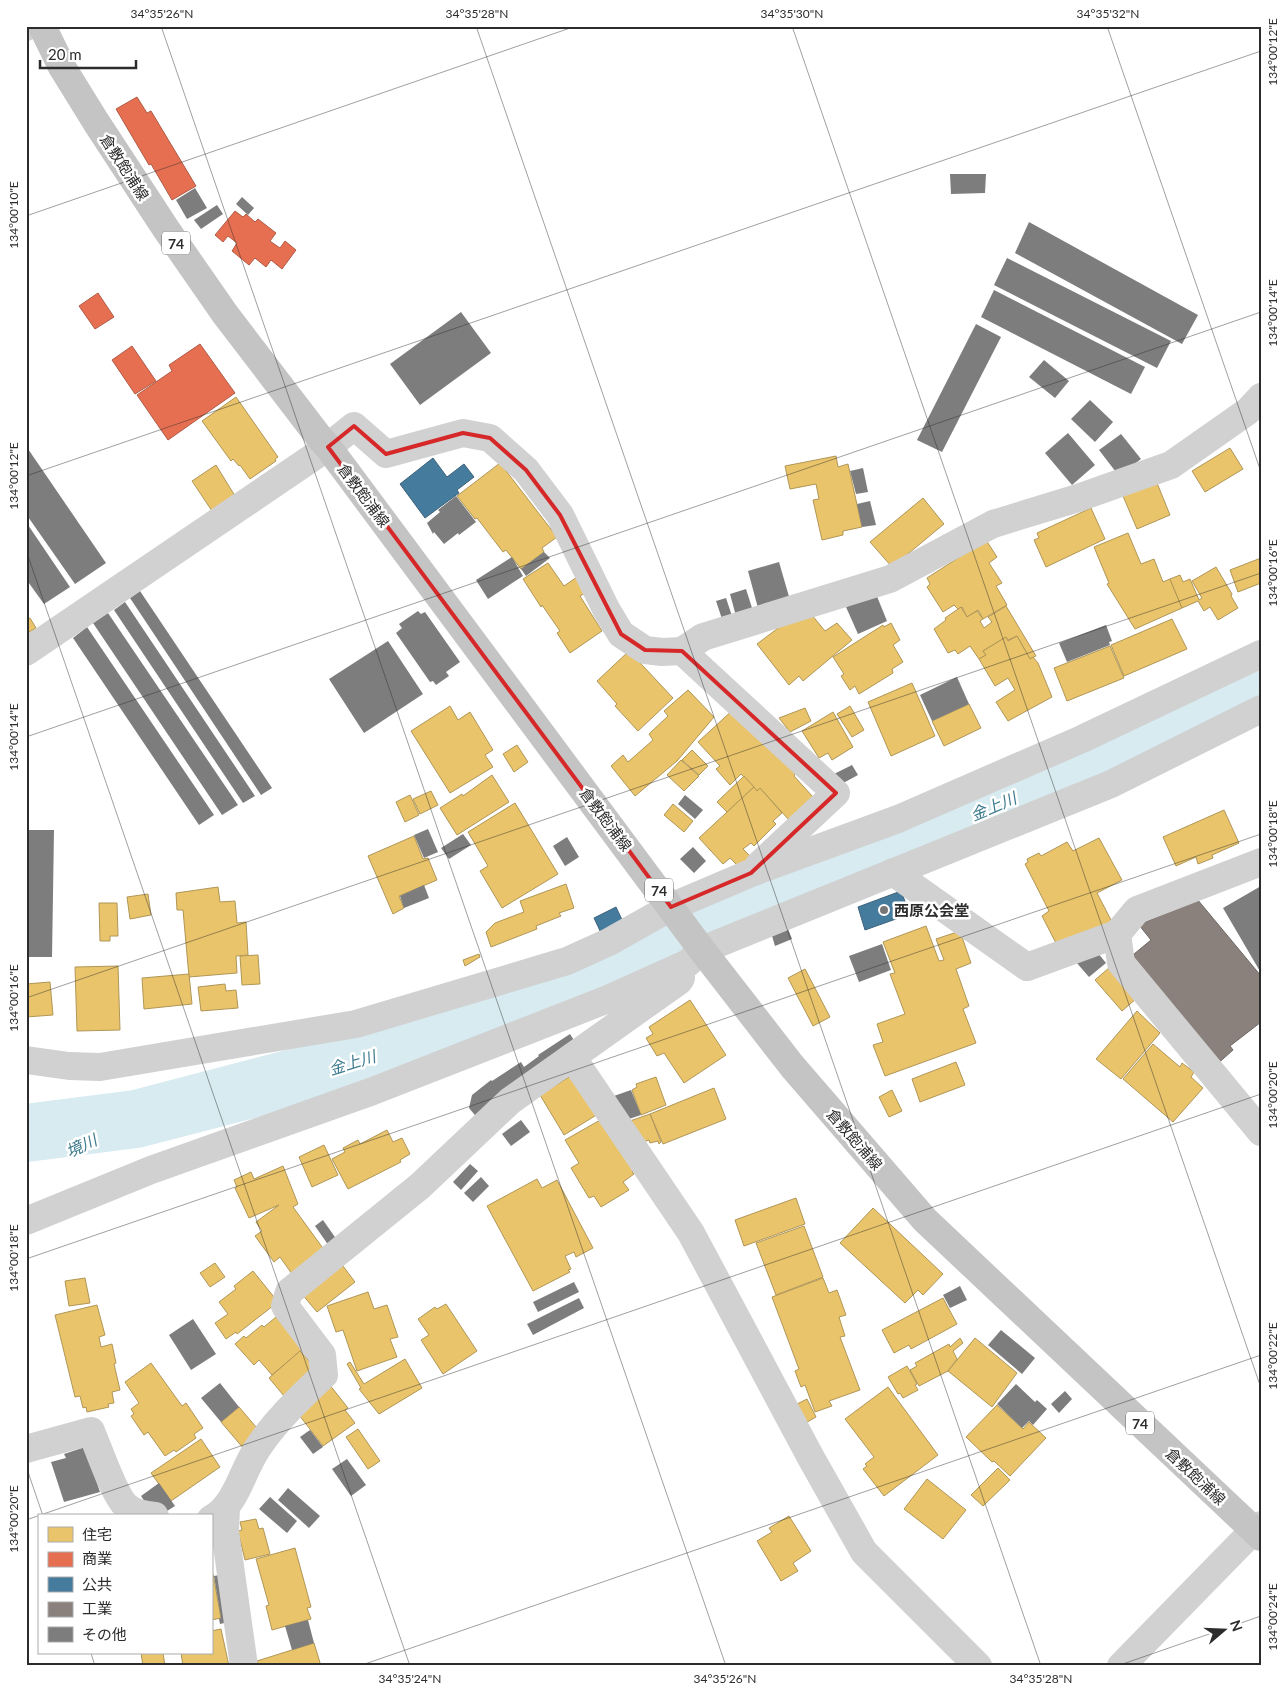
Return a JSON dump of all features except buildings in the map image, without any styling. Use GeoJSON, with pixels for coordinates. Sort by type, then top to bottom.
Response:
{"type":"FeatureCollection","features":[{"type":"Feature","properties":{"kind":"main road","name":"倉敷飽浦線"},"geometry":{"type":"LineString","coordinates":[[42,26],[62,67],[96,122],[224,314],[328,447],[671,907],[695,957],[925,1220],[1258,1531]]}},
{"type":"Feature","properties":{"kind":"street"},"geometry":{"type":"LineString","coordinates":[[26,652],[328,447],[354,426],[386,454],[463,433],[490,438],[526,470],[560,515],[606,609],[621,634],[645,650],[662,652],[682,651],[703,637],[890,579],[994,524],[1078,498],[1171,465],[1248,411],[1261,398]]}},
{"type":"Feature","properties":{"kind":"street"},"geometry":{"type":"LineString","coordinates":[[682,651],[836,793],[751,873]]}},
{"type":"Feature","properties":{"kind":"street"},"geometry":{"type":"LineString","coordinates":[[26,1060],[69,1066],[100,1067],[356,1024],[567,961],[609,942],[671,907],[751,873],[915,812],[1082,739],[1261,654]]}},
{"type":"Feature","properties":{"kind":"street"},"geometry":{"type":"LineString","coordinates":[[26,1221],[151,1170],[418,1073],[608,999],[695,957],[893,872],[1111,784],[1261,709]]}},
{"type":"Feature","properties":{"kind":"street"},"geometry":{"type":"LineString","coordinates":[[893,872],[1027,967],[1117,934],[1136,910],[1261,862]]}},
{"type":"Feature","properties":{"kind":"street"},"geometry":{"type":"LineString","coordinates":[[1117,934],[1121,963],[1261,1132]]}},
{"type":"Feature","properties":{"kind":"street"},"geometry":{"type":"LineString","coordinates":[[244,1666],[225,1531],[219,1513],[257,1449],[287,1411],[324,1375],[322,1356],[285,1306],[289,1292],[420,1186],[510,1101],[679,981],[695,957]]}},
{"type":"Feature","properties":{"kind":"street"},"geometry":{"type":"LineString","coordinates":[[572,1057],[691,1233],[810,1456],[864,1552],[978,1666]]}},
{"type":"Feature","properties":{"kind":"street"},"geometry":{"type":"LineString","coordinates":[[26,1449],[92,1431],[117,1493],[126,1506],[142,1514]]}},
{"type":"Feature","properties":{"kind":"street"},"geometry":{"type":"LineString","coordinates":[[1121,1666],[1258,1531]]}},
{"type":"Feature","properties":{"kind":"highlighted area"},"geometry":{"type":"Polygon","coordinates":[[[354,426],[386,454],[463,433],[490,438],[526,470],[560,515],[621,634],[645,650],[682,651],[836,793],[751,873],[671,907],[328,447],[354,426]]]}},
{"type":"Feature","properties":{"kind":"waterway","name":"金上川"},"geometry":{"type":"LineString","coordinates":[[718,912],[913,840],[1089,764],[1261,680]]}},
{"type":"Feature","properties":{"kind":"waterway","name":"金上川"},"geometry":{"type":"LineString","coordinates":[[26,1133],[136,1119],[359,1061],[467,1023],[589,975],[662,939]]}},
{"type":"Feature","properties":{"kind":"place","name":"西原公会堂"},"geometry":{"type":"Point","coordinates":[884,910]}},
{"type":"Feature","properties":{"kind":"water label","name":"境川"},"geometry":{"type":"Point","coordinates":[81,1145]}}]}
